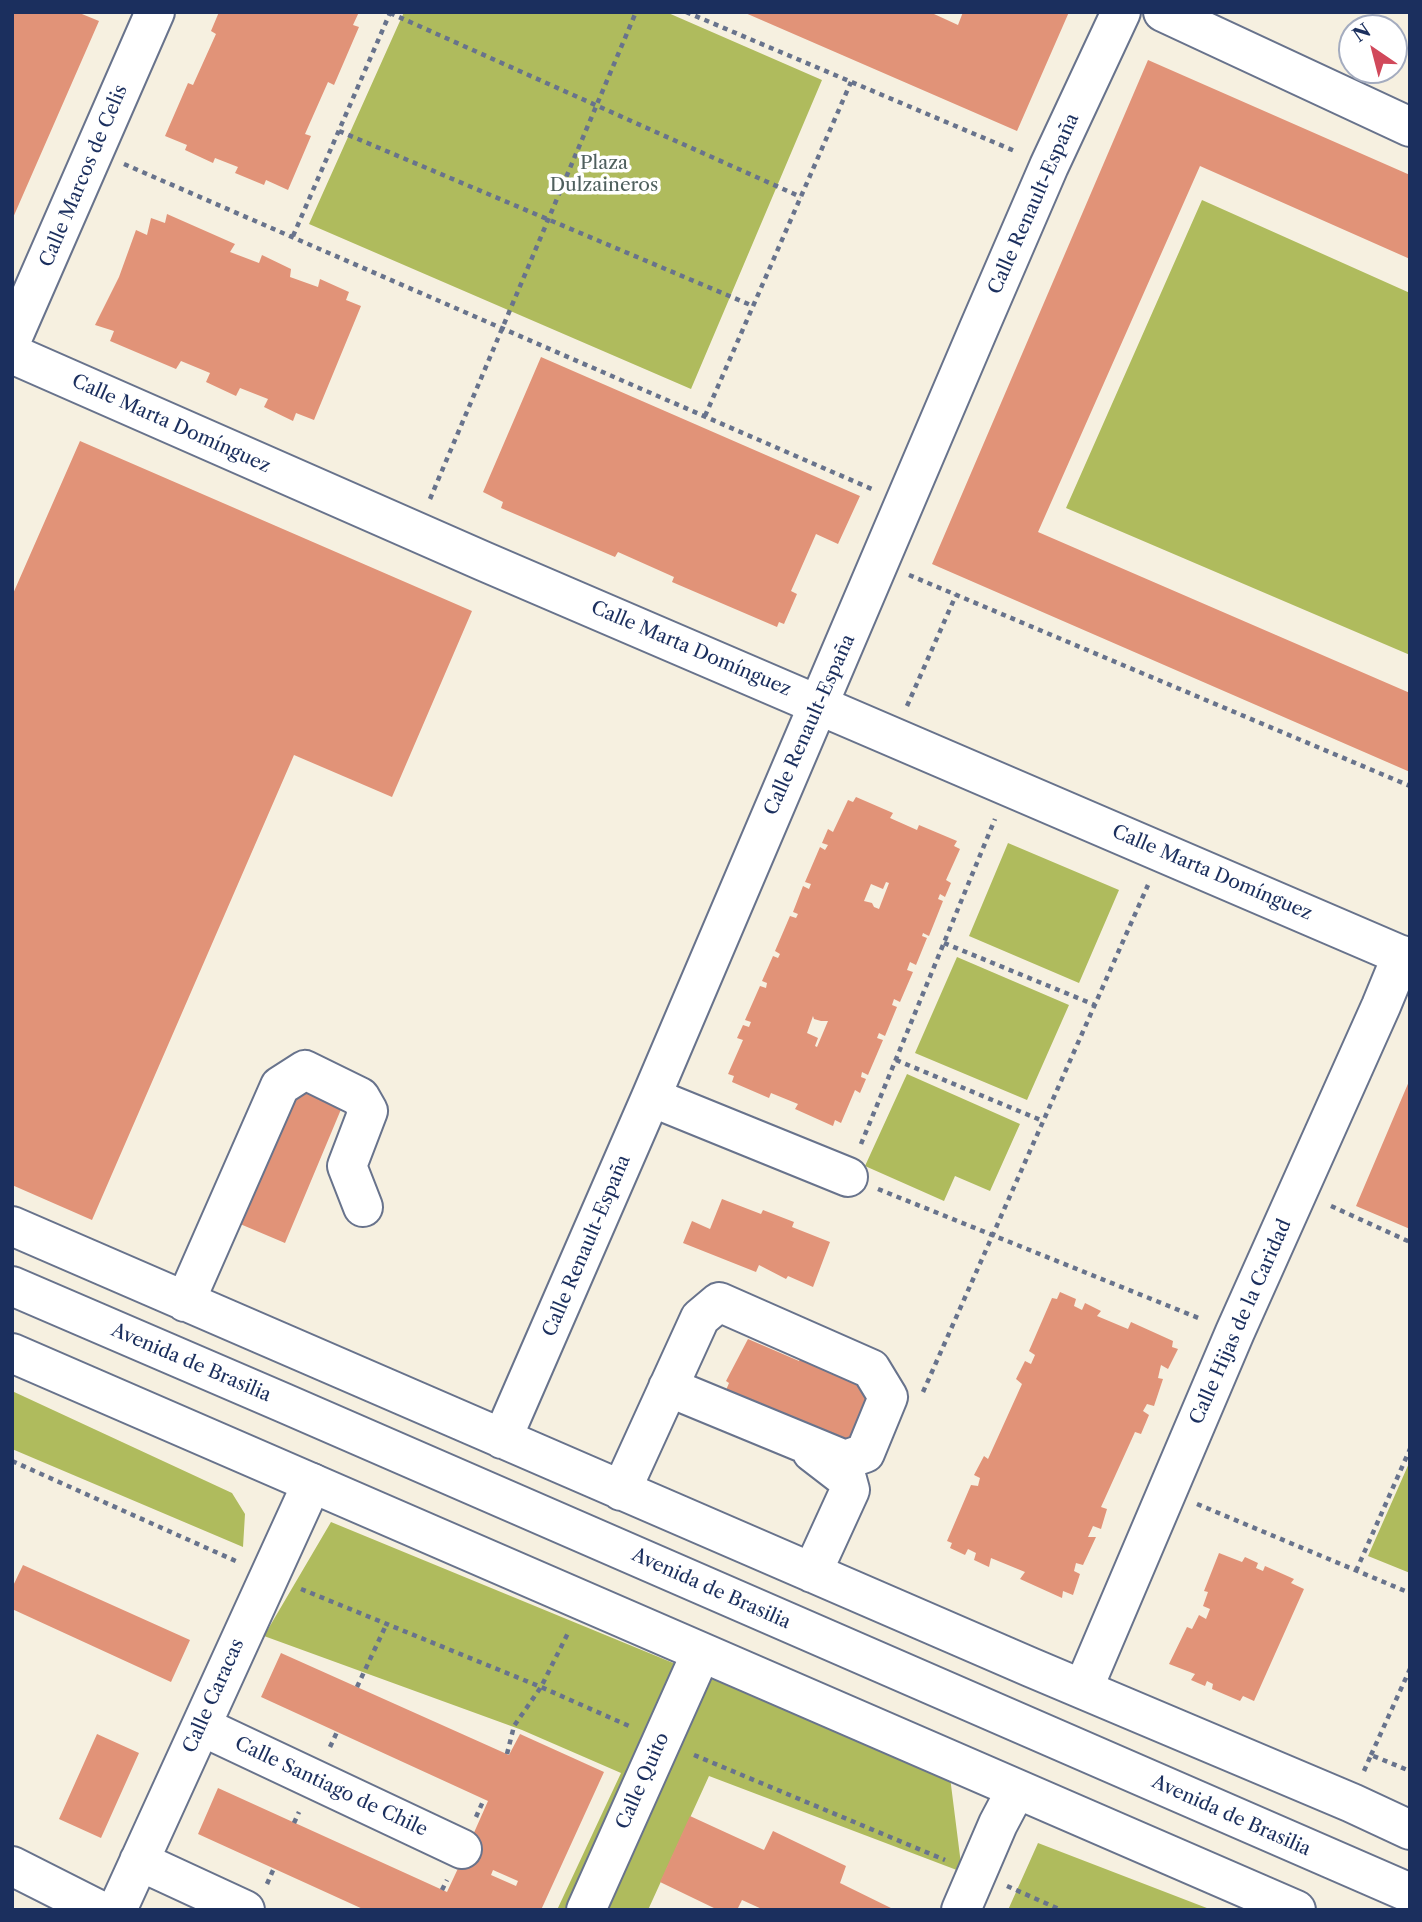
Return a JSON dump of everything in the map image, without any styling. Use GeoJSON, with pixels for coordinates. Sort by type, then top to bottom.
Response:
{"type":"FeatureCollection","features":[{"type":"Feature","properties":{"kind":"street","name":"Calle Marcos de Celis"},"geometry":{"type":"LineString","coordinates":[[12,339],[155,12]]}},
{"type":"Feature","properties":{"kind":"street","name":"Calle Renault-España"},"geometry":{"type":"LineString","coordinates":[[502,1439],[1049,166],[1121,12]]}},
{"type":"Feature","properties":{"kind":"street"},"geometry":{"type":"LineString","coordinates":[[1163,12],[1410,127]]}},
{"type":"Feature","properties":{"kind":"street","name":"Calle Marta Domínguez"},"geometry":{"type":"LineString","coordinates":[[12,354],[416,532],[1406,957]]}},
{"type":"Feature","properties":{"kind":"street","name":"Calle Hijas de la Caridad"},"geometry":{"type":"LineString","coordinates":[[1083,1689],[1235,1332],[1381,1006],[1406,957]]}},
{"type":"Feature","properties":{"kind":"street"},"geometry":{"type":"LineString","coordinates":[[185,1302],[280,1086],[305,1070],[360,1097],[368,1111],[346,1167],[363,1207]]}},
{"type":"Feature","properties":{"kind":"street"},"geometry":{"type":"LineString","coordinates":[[651,1097],[848,1177]]}},
{"type":"Feature","properties":{"kind":"street"},"geometry":{"type":"LineString","coordinates":[[12,1226],[1410,1830]]}},
{"type":"Feature","properties":{"kind":"street","name":"Avenida de Brasilia"},"geometry":{"type":"LineString","coordinates":[[12,1286],[1410,1893]]}},
{"type":"Feature","properties":{"kind":"street"},"geometry":{"type":"LineString","coordinates":[[621,1490],[668,1387],[700,1318],[719,1303],[871,1370],[888,1397],[864,1454],[845,1460],[668,1387]]}},
{"type":"Feature","properties":{"kind":"street"},"geometry":{"type":"LineString","coordinates":[[12,1353],[204,1434],[583,1602],[1296,1910]]}},
{"type":"Feature","properties":{"kind":"street"},"geometry":{"type":"LineString","coordinates":[[797,1440],[847,1479],[850,1490],[813,1573]]}},
{"type":"Feature","properties":{"kind":"street","name":"Calle Caracas"},"geometry":{"type":"LineString","coordinates":[[117,1910],[312,1483]]}},
{"type":"Feature","properties":{"kind":"street","name":"Calle Quito"},"geometry":{"type":"LineString","coordinates":[[586,1910],[701,1653]]}},
{"type":"Feature","properties":{"kind":"street","name":"Calle Santiago de Chile"},"geometry":{"type":"LineString","coordinates":[[201,1726],[461,1849]]}},
{"type":"Feature","properties":{"kind":"street"},"geometry":{"type":"LineString","coordinates":[[961,1910],[1016,1790]]}},
{"type":"Feature","properties":{"kind":"street"},"geometry":{"type":"LineString","coordinates":[[139,1861],[245,1910]]}},
{"type":"Feature","properties":{"kind":"street"},"geometry":{"type":"LineString","coordinates":[[12,1867],[99,1910]]}},
{"type":"Feature","properties":{"kind":"path"},"geometry":{"type":"LineString","coordinates":[[416,532],[636,12]]}},
{"type":"Feature","properties":{"kind":"path"},"geometry":{"type":"LineString","coordinates":[[686,12],[1049,166]]}},
{"type":"Feature","properties":{"kind":"path"},"geometry":{"type":"LineString","coordinates":[[293,236],[390,13],[801,197]]}},
{"type":"Feature","properties":{"kind":"path"},"geometry":{"type":"LineString","coordinates":[[705,416],[851,82]]}},
{"type":"Feature","properties":{"kind":"path"},"geometry":{"type":"LineString","coordinates":[[339,131],[753,306]]}},
{"type":"Feature","properties":{"kind":"path"},"geometry":{"type":"LineString","coordinates":[[95,151],[905,503]]}},
{"type":"Feature","properties":{"kind":"path"},"geometry":{"type":"LineString","coordinates":[[880,563],[1410,786]]}},
{"type":"Feature","properties":{"kind":"path"},"geometry":{"type":"LineString","coordinates":[[894,736],[956,595]]}},
{"type":"Feature","properties":{"kind":"path"},"geometry":{"type":"LineString","coordinates":[[1009,786],[848,1177],[1235,1332]]}},
{"type":"Feature","properties":{"kind":"path"},"geometry":{"type":"LineString","coordinates":[[920,1397],[1163,852]]}},
{"type":"Feature","properties":{"kind":"path"},"geometry":{"type":"LineString","coordinates":[[944,943],[1095,1005]]}},
{"type":"Feature","properties":{"kind":"path"},"geometry":{"type":"LineString","coordinates":[[896,1060],[1043,1121]]}},
{"type":"Feature","properties":{"kind":"path"},"geometry":{"type":"LineString","coordinates":[[1298,1191],[1410,1242]]}},
{"type":"Feature","properties":{"kind":"path"},"geometry":{"type":"LineString","coordinates":[[1356,1571],[1410,1449]]}},
{"type":"Feature","properties":{"kind":"path"},"geometry":{"type":"LineString","coordinates":[[12,1461],[269,1575],[541,1686],[661,1741],[1061,1910]]}},
{"type":"Feature","properties":{"kind":"path"},"geometry":{"type":"LineString","coordinates":[[1167,1492],[1410,1593]]}},
{"type":"Feature","properties":{"kind":"path"},"geometry":{"type":"LineString","coordinates":[[507,1754],[514,1726],[541,1686],[583,1602]]}},
{"type":"Feature","properties":{"kind":"path"},"geometry":{"type":"LineString","coordinates":[[357,1687],[387,1623]]}},
{"type":"Feature","properties":{"kind":"path"},"geometry":{"type":"LineString","coordinates":[[1371,1755],[1410,1669]]}},
{"type":"Feature","properties":{"kind":"green space","name":"Plaza Dulzaineros"},"geometry":{"type":"Polygon","coordinates":[[[404,12],[666,12],[822,80],[691,389],[309,224],[404,12]]]}},
{"type":"Feature","properties":{"kind":"green space"},"geometry":{"type":"Polygon","coordinates":[[[1202,200],[1410,293],[1410,655],[1066,508],[1202,200]]]}},
{"type":"Feature","properties":{"kind":"green space"},"geometry":{"type":"Polygon","coordinates":[[[1008,843],[1119,890],[1079,983],[969,936],[1008,843]]]}},
{"type":"Feature","properties":{"kind":"green space"},"geometry":{"type":"Polygon","coordinates":[[[957,957],[1069,1005],[1027,1100],[915,1053],[957,957]]]}},
{"type":"Feature","properties":{"kind":"green space"},"geometry":{"type":"Polygon","coordinates":[[[907,1074],[1020,1124],[990,1191],[955,1176],[944,1201],[865,1166],[907,1074]]]}},
{"type":"Feature","properties":{"kind":"green space"},"geometry":{"type":"Polygon","coordinates":[[[12,1391],[232,1493],[245,1514],[243,1547],[12,1449],[12,1391]]]}},
{"type":"Feature","properties":{"kind":"green space"},"geometry":{"type":"Polygon","coordinates":[[[1410,1461],[1410,1573],[1368,1556],[1410,1461]]]}},
{"type":"Feature","properties":{"kind":"green space"},"geometry":{"type":"Polygon","coordinates":[[[331,1522],[950,1777],[962,1872],[709,1776],[648,1910],[557,1910],[621,1773],[522,1730],[264,1636],[331,1522]]]}},
{"type":"Feature","properties":{"kind":"green space"},"geometry":{"type":"Polygon","coordinates":[[[1038,1843],[1212,1910],[1008,1910],[1038,1843]]]}},
{"type":"Feature","properties":{"kind":"building"},"geometry":{"type":"Polygon","coordinates":[[[12,12],[77,12],[99,21],[12,220],[12,12]]]}},
{"type":"Feature","properties":{"kind":"building"},"geometry":{"type":"Polygon","coordinates":[[[219,12],[359,12],[353,25],[359,27],[334,85],[328,82],[305,134],[311,136],[288,190],[266,180],[264,185],[235,173],[238,167],[215,158],[213,163],[185,150],[187,145],[165,136],[188,83],[193,85],[216,34],[211,31],[219,12]]]}},
{"type":"Feature","properties":{"kind":"building"},"geometry":{"type":"Polygon","coordinates":[[[743,12],[935,12],[934,14],[958,25],[963,12],[1069,12],[1017,131],[743,12]]]}},
{"type":"Feature","properties":{"kind":"building"},"geometry":{"type":"Polygon","coordinates":[[[1148,60],[1410,175],[1410,259],[1200,166],[1038,532],[1410,693],[1410,772],[932,564],[1148,60]]]}},
{"type":"Feature","properties":{"kind":"building"},"geometry":{"type":"Polygon","coordinates":[[[167,214],[235,244],[230,252],[259,263],[262,255],[291,269],[290,277],[318,287],[320,279],[349,292],[346,300],[361,306],[314,420],[296,413],[293,421],[264,407],[268,399],[240,388],[236,396],[206,382],[210,373],[181,361],[176,369],[110,341],[114,331],[95,325],[119,277],[136,230],[147,235],[151,218],[165,223],[167,214]]]}},
{"type":"Feature","properties":{"kind":"building"},"geometry":{"type":"Polygon","coordinates":[[[541,357],[860,496],[838,544],[816,534],[791,591],[797,594],[784,624],[779,622],[777,627],[672,582],[674,577],[618,552],[615,557],[501,508],[503,502],[483,492],[541,357]]]}},
{"type":"Feature","properties":{"kind":"building"},"geometry":{"type":"Polygon","coordinates":[[[80,441],[472,611],[392,797],[294,755],[92,1220],[12,1185],[12,596],[80,441]]]}},
{"type":"Feature","properties":{"kind":"building"},"geometry":{"type":"Polygon","coordinates":[[[856,797],[893,813],[890,818],[917,830],[919,825],[957,841],[954,846],[960,849],[946,880],[951,883],[945,897],[940,894],[938,899],[943,901],[929,936],[923,933],[922,936],[927,938],[916,965],[910,962],[907,970],[913,972],[900,1002],[894,999],[892,1005],[897,1007],[885,1036],[879,1033],[877,1038],[883,1040],[868,1075],[862,1072],[861,1077],[866,1079],[860,1093],[855,1090],[841,1123],[835,1120],[833,1126],[795,1109],[798,1104],[771,1093],[769,1098],[732,1082],[734,1076],[728,1074],[743,1040],[737,1038],[743,1025],[749,1027],[751,1022],[745,1020],[760,986],[766,988],[767,983],[762,981],[773,956],[778,958],[780,954],[775,951],[790,916],[796,918],[798,914],[793,912],[803,886],[809,889],[811,884],[805,882],[820,847],[825,850],[828,845],[822,843],[828,829],[833,832],[848,800],[853,802],[856,797]],[[886,882],[883,889],[871,884],[864,901],[879,909],[889,883],[886,882]],[[813,1016],[807,1033],[818,1038],[817,1047],[828,1021],[814,1019],[813,1016]]]}},
{"type":"Feature","properties":{"kind":"building"},"geometry":{"type":"Polygon","coordinates":[[[1410,1079],[1410,1229],[1356,1206],[1410,1079]]]}},
{"type":"Feature","properties":{"kind":"building"},"geometry":{"type":"Polygon","coordinates":[[[290,1085],[342,1107],[285,1243],[233,1221],[290,1085]]]}},
{"type":"Feature","properties":{"kind":"building"},"geometry":{"type":"Polygon","coordinates":[[[722,1199],[761,1214],[763,1210],[794,1222],[792,1227],[830,1242],[813,1287],[788,1276],[786,1279],[759,1265],[756,1272],[683,1243],[692,1221],[710,1229],[722,1199]]]}},
{"type":"Feature","properties":{"kind":"building"},"geometry":{"type":"Polygon","coordinates":[[[1060,1292],[1076,1299],[1074,1306],[1082,1310],[1085,1303],[1101,1311],[1097,1316],[1128,1329],[1131,1322],[1173,1341],[1172,1347],[1178,1349],[1168,1369],[1161,1365],[1158,1378],[1163,1379],[1154,1406],[1147,1404],[1143,1411],[1149,1415],[1141,1434],[1135,1432],[1101,1507],[1107,1509],[1101,1529],[1093,1526],[1088,1537],[1096,1537],[1083,1565],[1076,1563],[1074,1571],[1080,1574],[1073,1595],[1063,1591],[1062,1598],[1020,1579],[1025,1572],[991,1558],[989,1567],[974,1560],[976,1553],[968,1549],[965,1555],[950,1548],[952,1543],[947,1541],[971,1485],[978,1486],[980,1478],[974,1475],[984,1456],[988,1459],[1022,1384],[1016,1379],[1025,1361],[1031,1364],[1035,1355],[1029,1351],[1052,1298],[1057,1299],[1060,1292]]]}},
{"type":"Feature","properties":{"kind":"building"},"geometry":{"type":"Polygon","coordinates":[[[748,1339],[799,1361],[802,1354],[869,1383],[875,1395],[851,1450],[787,1415],[784,1422],[724,1395],[729,1383],[726,1381],[748,1339]]]}},
{"type":"Feature","properties":{"kind":"building"},"geometry":{"type":"Polygon","coordinates":[[[1219,1553],[1242,1562],[1245,1557],[1258,1563],[1256,1568],[1263,1571],[1265,1566],[1294,1579],[1291,1583],[1304,1589],[1254,1701],[1243,1696],[1240,1701],[1212,1689],[1213,1684],[1207,1681],[1205,1686],[1191,1680],[1195,1674],[1169,1664],[1187,1627],[1192,1629],[1199,1615],[1206,1619],[1210,1609],[1203,1606],[1208,1592],[1204,1591],[1219,1553]]]}},
{"type":"Feature","properties":{"kind":"building"},"geometry":{"type":"Polygon","coordinates":[[[23,1565],[190,1640],[171,1682],[12,1609],[12,1588],[23,1565]]]}},
{"type":"Feature","properties":{"kind":"building"},"geometry":{"type":"Polygon","coordinates":[[[281,1653],[509,1755],[520,1734],[604,1772],[541,1910],[365,1910],[198,1834],[218,1788],[447,1892],[461,1862],[488,1801],[261,1697],[281,1653]],[[493,1870],[491,1875],[516,1886],[518,1881],[493,1870]]]}},
{"type":"Feature","properties":{"kind":"building"},"geometry":{"type":"Polygon","coordinates":[[[97,1734],[139,1753],[101,1838],[59,1819],[97,1734]]]}},
{"type":"Feature","properties":{"kind":"building"},"geometry":{"type":"Polygon","coordinates":[[[690,1816],[764,1850],[773,1831],[846,1866],[840,1883],[895,1910],[764,1910],[742,1900],[737,1910],[718,1910],[660,1882],[690,1816]]]}}]}
